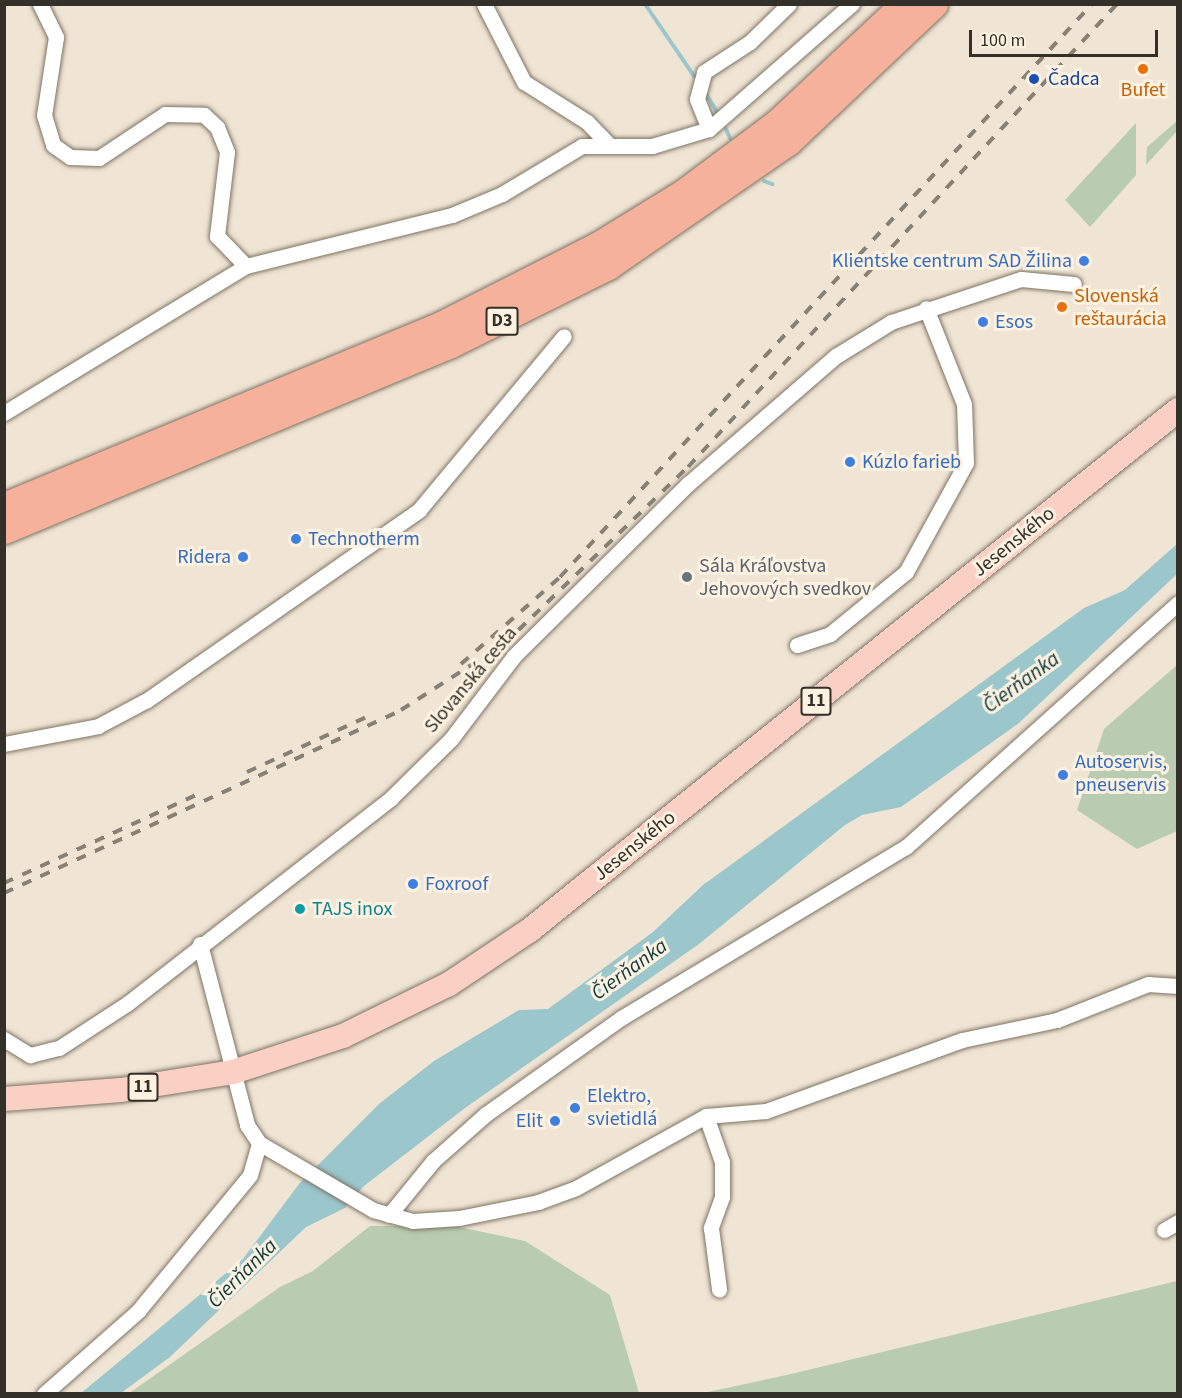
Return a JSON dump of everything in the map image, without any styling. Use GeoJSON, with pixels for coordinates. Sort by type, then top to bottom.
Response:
{"type":"FeatureCollection","features":[{"type":"Feature","properties":{"kind":"highway","name":"D3"},"geometry":{"type":"LineString","coordinates":[[4,506],[371,355],[553,271],[726,162],[827,80],[904,4]]}},
{"type":"Feature","properties":{"kind":"highway","name":"D3"},"geometry":{"type":"LineString","coordinates":[[4,530],[451,344],[599,271],[695,211],[788,142],[934,4]]}},
{"type":"Feature","properties":{"kind":"main road","name":"Jesenského"},"geometry":{"type":"LineString","coordinates":[[4,1099],[121,1090],[233,1072],[365,1026],[489,960],[1178,410]]}},
{"type":"Feature","properties":{"kind":"street"},"geometry":{"type":"LineString","coordinates":[[40,4],[56,38],[44,115],[53,145],[70,157],[99,158],[165,114],[204,115],[218,127],[227,152],[217,236],[246,266]]}},
{"type":"Feature","properties":{"kind":"street"},"geometry":{"type":"LineString","coordinates":[[484,4],[524,82],[587,122],[609,144]]}},
{"type":"Feature","properties":{"kind":"street"},"geometry":{"type":"LineString","coordinates":[[709,129],[697,99],[704,72],[750,42],[789,4]]}},
{"type":"Feature","properties":{"kind":"street"},"geometry":{"type":"LineString","coordinates":[[4,413],[246,266],[452,215],[502,194],[568,151],[609,144],[652,146],[709,129],[852,4]]}},
{"type":"Feature","properties":{"kind":"street","name":"Slovanská cesta"},"geometry":{"type":"LineString","coordinates":[[4,1040],[30,1055],[59,1048],[128,1003],[200,944],[391,798],[451,739],[514,656],[688,484],[836,356],[891,322],[926,308],[1021,279],[1074,284]]}},
{"type":"Feature","properties":{"kind":"street"},"geometry":{"type":"LineString","coordinates":[[797,645],[830,634],[906,572],[966,463],[964,404],[926,308]]}},
{"type":"Feature","properties":{"kind":"street"},"geometry":{"type":"LineString","coordinates":[[4,744],[99,726],[147,700],[419,510],[564,336]]}},
{"type":"Feature","properties":{"kind":"street"},"geometry":{"type":"LineString","coordinates":[[389,1215],[433,1161],[486,1114],[642,1005],[906,847],[1178,603]]}},
{"type":"Feature","properties":{"kind":"street"},"geometry":{"type":"LineString","coordinates":[[200,944],[247,1125],[259,1143],[356,1202],[389,1215],[413,1221],[459,1218],[538,1202],[576,1188],[706,1116],[766,1111],[962,1040],[1057,1020],[1148,984],[1178,986]]}},
{"type":"Feature","properties":{"kind":"street"},"geometry":{"type":"LineString","coordinates":[[706,1116],[722,1162],[722,1197],[711,1228],[720,1289]]}},
{"type":"Feature","properties":{"kind":"street"},"geometry":{"type":"LineString","coordinates":[[44,1394],[145,1302],[250,1175],[259,1143]]}},
{"type":"Feature","properties":{"kind":"street"},"geometry":{"type":"LineString","coordinates":[[1164,1230],[1178,1222]]}},
{"type":"Feature","properties":{"kind":"green space"},"geometry":{"type":"Polygon","coordinates":[[[1177,121],[1177,131],[1146,165],[1147,147],[1177,121]]]}},
{"type":"Feature","properties":{"kind":"green space"},"geometry":{"type":"Polygon","coordinates":[[[1136,123],[1136,175],[1090,227],[1065,200],[1136,123]]]}},
{"type":"Feature","properties":{"kind":"green space"},"geometry":{"type":"Polygon","coordinates":[[[1177,665],[1177,831],[1137,849],[1077,810],[1104,729],[1177,665]]]}},
{"type":"Feature","properties":{"kind":"green space"},"geometry":{"type":"Polygon","coordinates":[[[370,1226],[454,1226],[525,1241],[610,1295],[639,1393],[128,1394],[280,1287],[313,1271],[370,1226]]]}},
{"type":"Feature","properties":{"kind":"green space"},"geometry":{"type":"Polygon","coordinates":[[[1177,1281],[1177,1393],[703,1393],[787,1375],[1177,1281]]]}},
{"type":"Feature","properties":{"kind":"water","name":"Čierňanka"},"geometry":{"type":"Polygon","coordinates":[[[1177,544],[1177,574],[1019,723],[901,807],[862,815],[845,825],[699,944],[465,1108],[364,1186],[345,1208],[306,1227],[170,1357],[121,1393],[80,1394],[243,1259],[299,1184],[379,1104],[434,1061],[519,1010],[548,1009],[653,932],[703,885],[1084,608],[1125,590],[1177,544]]]}},
{"type":"Feature","properties":{"kind":"waterway"},"geometry":{"type":"LineString","coordinates":[[645,4],[694,76]]}},
{"type":"Feature","properties":{"kind":"waterway"},"geometry":{"type":"LineString","coordinates":[[705,92],[717,112]]}},
{"type":"Feature","properties":{"kind":"waterway"},"geometry":{"type":"LineString","coordinates":[[726,129],[730,138]]}},
{"type":"Feature","properties":{"kind":"waterway"},"geometry":{"type":"LineString","coordinates":[[764,181],[772,184]]}},
{"type":"Feature","properties":{"kind":"railway"},"geometry":{"type":"LineString","coordinates":[[461,664],[560,577],[1092,4]]}},
{"type":"Feature","properties":{"kind":"railway"},"geometry":{"type":"LineString","coordinates":[[4,893],[401,710],[504,644],[688,467],[1117,4]]}},
{"type":"Feature","properties":{"kind":"railway"},"geometry":{"type":"LineString","coordinates":[[247,772],[373,714]]}},
{"type":"Feature","properties":{"kind":"railway"},"geometry":{"type":"LineString","coordinates":[[4,883],[196,795]]}},
{"type":"Feature","properties":{"kind":"place","name":"Bufet"},"geometry":{"type":"Point","coordinates":[1143,69]}},
{"type":"Feature","properties":{"kind":"place","name":"Čadca"},"geometry":{"type":"Point","coordinates":[1034,79]}},
{"type":"Feature","properties":{"kind":"place","name":"Klientske centrum SAD Žilina"},"geometry":{"type":"Point","coordinates":[1084,261]}},
{"type":"Feature","properties":{"kind":"place","name":"Slovenská reštaurácia"},"geometry":{"type":"Point","coordinates":[1062,307]}},
{"type":"Feature","properties":{"kind":"place","name":"Esos"},"geometry":{"type":"Point","coordinates":[983,322]}},
{"type":"Feature","properties":{"kind":"place","name":"Kúzlo farieb"},"geometry":{"type":"Point","coordinates":[850,462]}},
{"type":"Feature","properties":{"kind":"place","name":"Technotherm"},"geometry":{"type":"Point","coordinates":[296,539]}},
{"type":"Feature","properties":{"kind":"place","name":"Ridera"},"geometry":{"type":"Point","coordinates":[243,557]}},
{"type":"Feature","properties":{"kind":"place","name":"Sála Kráľovstva Jehovových svedkov"},"geometry":{"type":"Point","coordinates":[687,577]}},
{"type":"Feature","properties":{"kind":"place","name":"Autoservis, pneuservis"},"geometry":{"type":"Point","coordinates":[1063,775]}},
{"type":"Feature","properties":{"kind":"place","name":"Foxroof"},"geometry":{"type":"Point","coordinates":[413,884]}},
{"type":"Feature","properties":{"kind":"place","name":"TAJS inox"},"geometry":{"type":"Point","coordinates":[300,909]}},
{"type":"Feature","properties":{"kind":"place","name":"Elektro, svietidlá"},"geometry":{"type":"Point","coordinates":[575,1108]}},
{"type":"Feature","properties":{"kind":"place","name":"Elit"},"geometry":{"type":"Point","coordinates":[555,1121]}}]}
